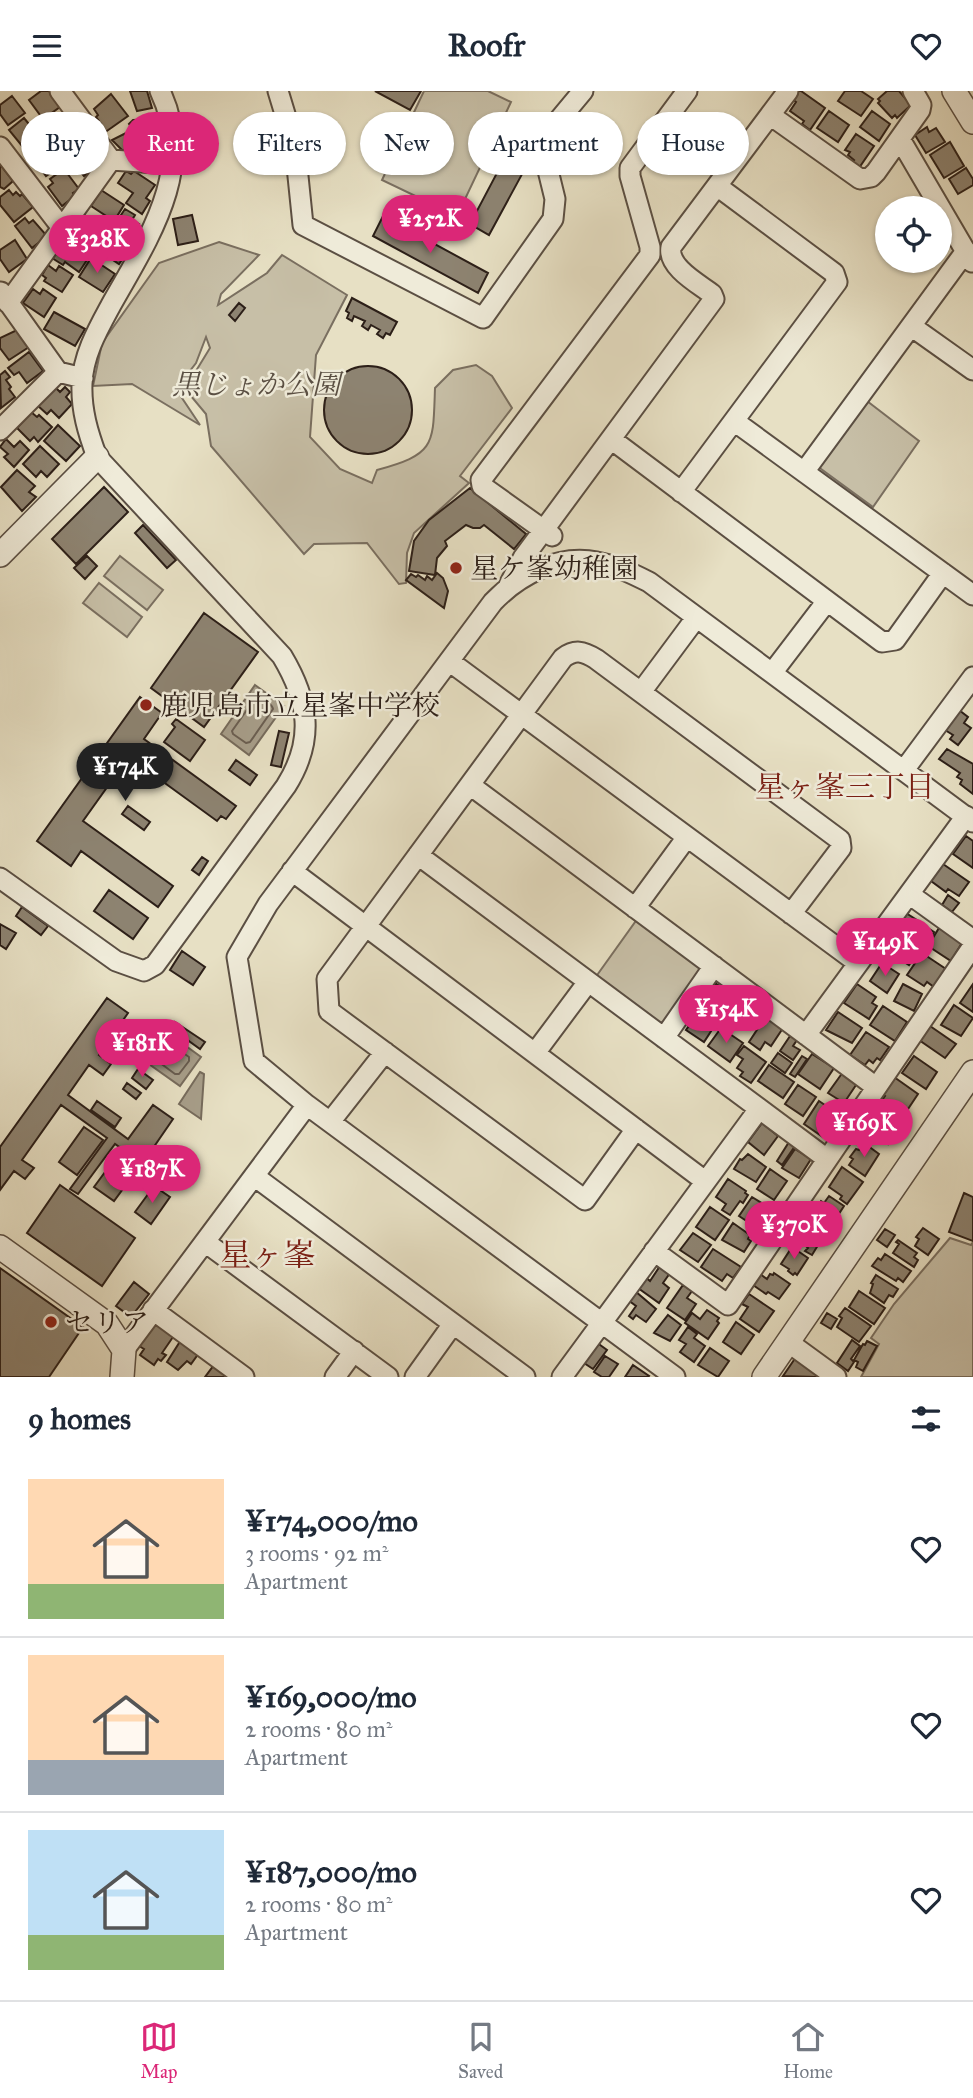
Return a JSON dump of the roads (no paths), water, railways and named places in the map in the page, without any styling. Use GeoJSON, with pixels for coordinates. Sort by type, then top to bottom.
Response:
{"type":"FeatureCollection","features":[{"type":"Feature","properties":{"kind":"street"},"geometry":{"type":"LineString","coordinates":[[61,91],[111,160]]}},
{"type":"Feature","properties":{"kind":"street"},"geometry":{"type":"LineString","coordinates":[[160,91],[167,112]]}},
{"type":"Feature","properties":{"kind":"street"},"geometry":{"type":"LineString","coordinates":[[278,91],[295,148],[303,225],[483,318],[553,219],[555,199],[544,154],[544,142],[548,133],[583,91]]}},
{"type":"Feature","properties":{"kind":"street"},"geometry":{"type":"LineString","coordinates":[[548,533],[482,486],[481,480],[650,255],[629,176],[630,168],[687,91]]}},
{"type":"Feature","properties":{"kind":"street"},"geometry":{"type":"LineString","coordinates":[[508,586],[523,558],[548,533],[611,439],[714,299],[712,294],[674,264],[670,254],[671,247],[788,91]]}},
{"type":"Feature","properties":{"kind":"street"},"geometry":{"type":"LineString","coordinates":[[770,115],[860,179],[871,177],[920,110],[921,105],[913,91]]}},
{"type":"Feature","properties":{"kind":"street"},"geometry":{"type":"LineString","coordinates":[[962,94],[973,122]]}},
{"type":"Feature","properties":{"kind":"street"},"geometry":{"type":"LineString","coordinates":[[804,472],[911,326],[970,257],[900,139]]}},
{"type":"Feature","properties":{"kind":"street"},"geometry":{"type":"LineString","coordinates":[[0,147],[62,228]]}},
{"type":"Feature","properties":{"kind":"street"},"geometry":{"type":"LineString","coordinates":[[111,160],[123,161]]}},
{"type":"Feature","properties":{"kind":"street"},"geometry":{"type":"LineString","coordinates":[[83,378],[58,372],[4,297],[62,228],[111,160]]}},
{"type":"Feature","properties":{"kind":"street"},"geometry":{"type":"LineString","coordinates":[[0,878],[116,961],[144,971],[155,965],[298,767],[306,723],[303,698],[282,656],[97,457],[87,432],[83,412],[83,378],[93,337],[156,226],[167,196],[170,175]]}},
{"type":"Feature","properties":{"kind":"street"},"geometry":{"type":"LineString","coordinates":[[681,492],[837,282],[834,273],[717,186]]}},
{"type":"Feature","properties":{"kind":"street"},"geometry":{"type":"LineString","coordinates":[[911,326],[973,370]]}},
{"type":"Feature","properties":{"kind":"street"},"geometry":{"type":"LineString","coordinates":[[0,430],[58,372]]}},
{"type":"Feature","properties":{"kind":"street"},"geometry":{"type":"LineString","coordinates":[[734,421],[973,595]]}},
{"type":"Feature","properties":{"kind":"street"},"geometry":{"type":"LineString","coordinates":[[611,439],[882,642],[895,640],[943,573]]}},
{"type":"Feature","properties":{"kind":"street"},"geometry":{"type":"LineString","coordinates":[[0,555],[97,457]]}},
{"type":"Feature","properties":{"kind":"street"},"geometry":{"type":"LineString","coordinates":[[675,1377],[307,1105],[254,1061],[237,957],[268,904],[493,602],[508,586],[524,575],[560,563],[598,562],[649,582],[969,819],[909,894],[806,1035]]}},
{"type":"Feature","properties":{"kind":"street"},"geometry":{"type":"LineString","coordinates":[[772,673],[828,601]]}},
{"type":"Feature","properties":{"kind":"street"},"geometry":{"type":"LineString","coordinates":[[641,692],[696,618]]}},
{"type":"Feature","properties":{"kind":"street"},"geometry":{"type":"LineString","coordinates":[[636,1129],[585,1200],[329,1011],[327,979],[563,658],[578,651],[596,659],[840,840],[841,848],[791,913]]}},
{"type":"Feature","properties":{"kind":"street"},"geometry":{"type":"LineString","coordinates":[[449,661],[858,964]]}},
{"type":"Feature","properties":{"kind":"street"},"geometry":{"type":"LineString","coordinates":[[904,771],[966,700],[973,677]]}},
{"type":"Feature","properties":{"kind":"street"},"geometry":{"type":"LineString","coordinates":[[470,785],[876,1087]]}},
{"type":"Feature","properties":{"kind":"street"},"geometry":{"type":"LineString","coordinates":[[635,908],[687,837]]}},
{"type":"Feature","properties":{"kind":"street"},"geometry":{"type":"LineString","coordinates":[[418,855],[827,1159]]}},
{"type":"Feature","properties":{"kind":"street"},"geometry":{"type":"LineString","coordinates":[[292,871],[705,1181]]}},
{"type":"Feature","properties":{"kind":"street"},"geometry":{"type":"LineString","coordinates":[[909,894],[973,940]]}},
{"type":"Feature","properties":{"kind":"street"},"geometry":{"type":"LineString","coordinates":[[654,1251],[727,1305],[973,946]]}},
{"type":"Feature","properties":{"kind":"street"},"geometry":{"type":"LineString","coordinates":[[664,1038],[714,966]]}},
{"type":"Feature","properties":{"kind":"street"},"geometry":{"type":"LineString","coordinates":[[535,1053],[588,982]]}},
{"type":"Feature","properties":{"kind":"street"},"geometry":{"type":"LineString","coordinates":[[330,1122],[385,1052]]}},
{"type":"Feature","properties":{"kind":"street"},"geometry":{"type":"LineString","coordinates":[[764,1377],[973,1072]]}},
{"type":"Feature","properties":{"kind":"street"},"geometry":{"type":"LineString","coordinates":[[122,1377],[124,1350],[307,1105]]}},
{"type":"Feature","properties":{"kind":"street"},"geometry":{"type":"LineString","coordinates":[[562,1377],[759,1108]]}},
{"type":"Feature","properties":{"kind":"street"},"geometry":{"type":"LineString","coordinates":[[254,1176],[525,1377]]}},
{"type":"Feature","properties":{"kind":"street"},"geometry":{"type":"LineString","coordinates":[[205,1242],[388,1377]]}},
{"type":"Feature","properties":{"kind":"street"},"geometry":{"type":"LineString","coordinates":[[0,1247],[107,1324],[124,1350]]}},
{"type":"Feature","properties":{"kind":"street"},"geometry":{"type":"LineString","coordinates":[[153,1310],[244,1377]]}},
{"type":"Feature","properties":{"kind":"street"},"geometry":{"type":"LineString","coordinates":[[415,1377],[453,1324]]}},
{"type":"Feature","properties":{"kind":"street"},"geometry":{"type":"LineString","coordinates":[[788,1342],[836,1377]]}},
{"type":"Feature","properties":{"kind":"street"},"geometry":{"type":"LineString","coordinates":[[335,1377],[354,1352]]}},
{"type":"Feature","properties":{"kind":"water"},"geometry":{"type":"Polygon","coordinates":[[[255,685],[284,706],[249,755],[221,734],[255,685]]]}},
{"type":"Feature","properties":{"kind":"water"},"geometry":{"type":"Polygon","coordinates":[[[153,1022],[201,1057],[180,1086],[132,1052],[153,1022]]]}},
{"type":"Feature","properties":{"kind":"water"},"geometry":{"type":"Polygon","coordinates":[[[200,1072],[204,1074],[201,1119],[179,1104],[200,1072]]]}},
{"type":"Feature","properties":{"kind":"place","name":"星ケ峯幼稚園"},"geometry":{"type":"Point","coordinates":[456,568]}},
{"type":"Feature","properties":{"kind":"place","name":"鹿児島市立星峯中学校"},"geometry":{"type":"Point","coordinates":[146,705]}},
{"type":"Feature","properties":{"kind":"place","name":"セリア"},"geometry":{"type":"Point","coordinates":[51,1322]}},
{"type":"Feature","properties":{"kind":"district","name":"星ヶ峯三丁目"},"geometry":{"type":"Point","coordinates":[845,787]}},
{"type":"Feature","properties":{"kind":"district","name":"星ヶ峯"},"geometry":{"type":"Point","coordinates":[267,1255]}},
{"type":"Feature","properties":{"kind":"park label","name":"黒じょか公園"},"geometry":{"type":"Point","coordinates":[256,384]}}]}
